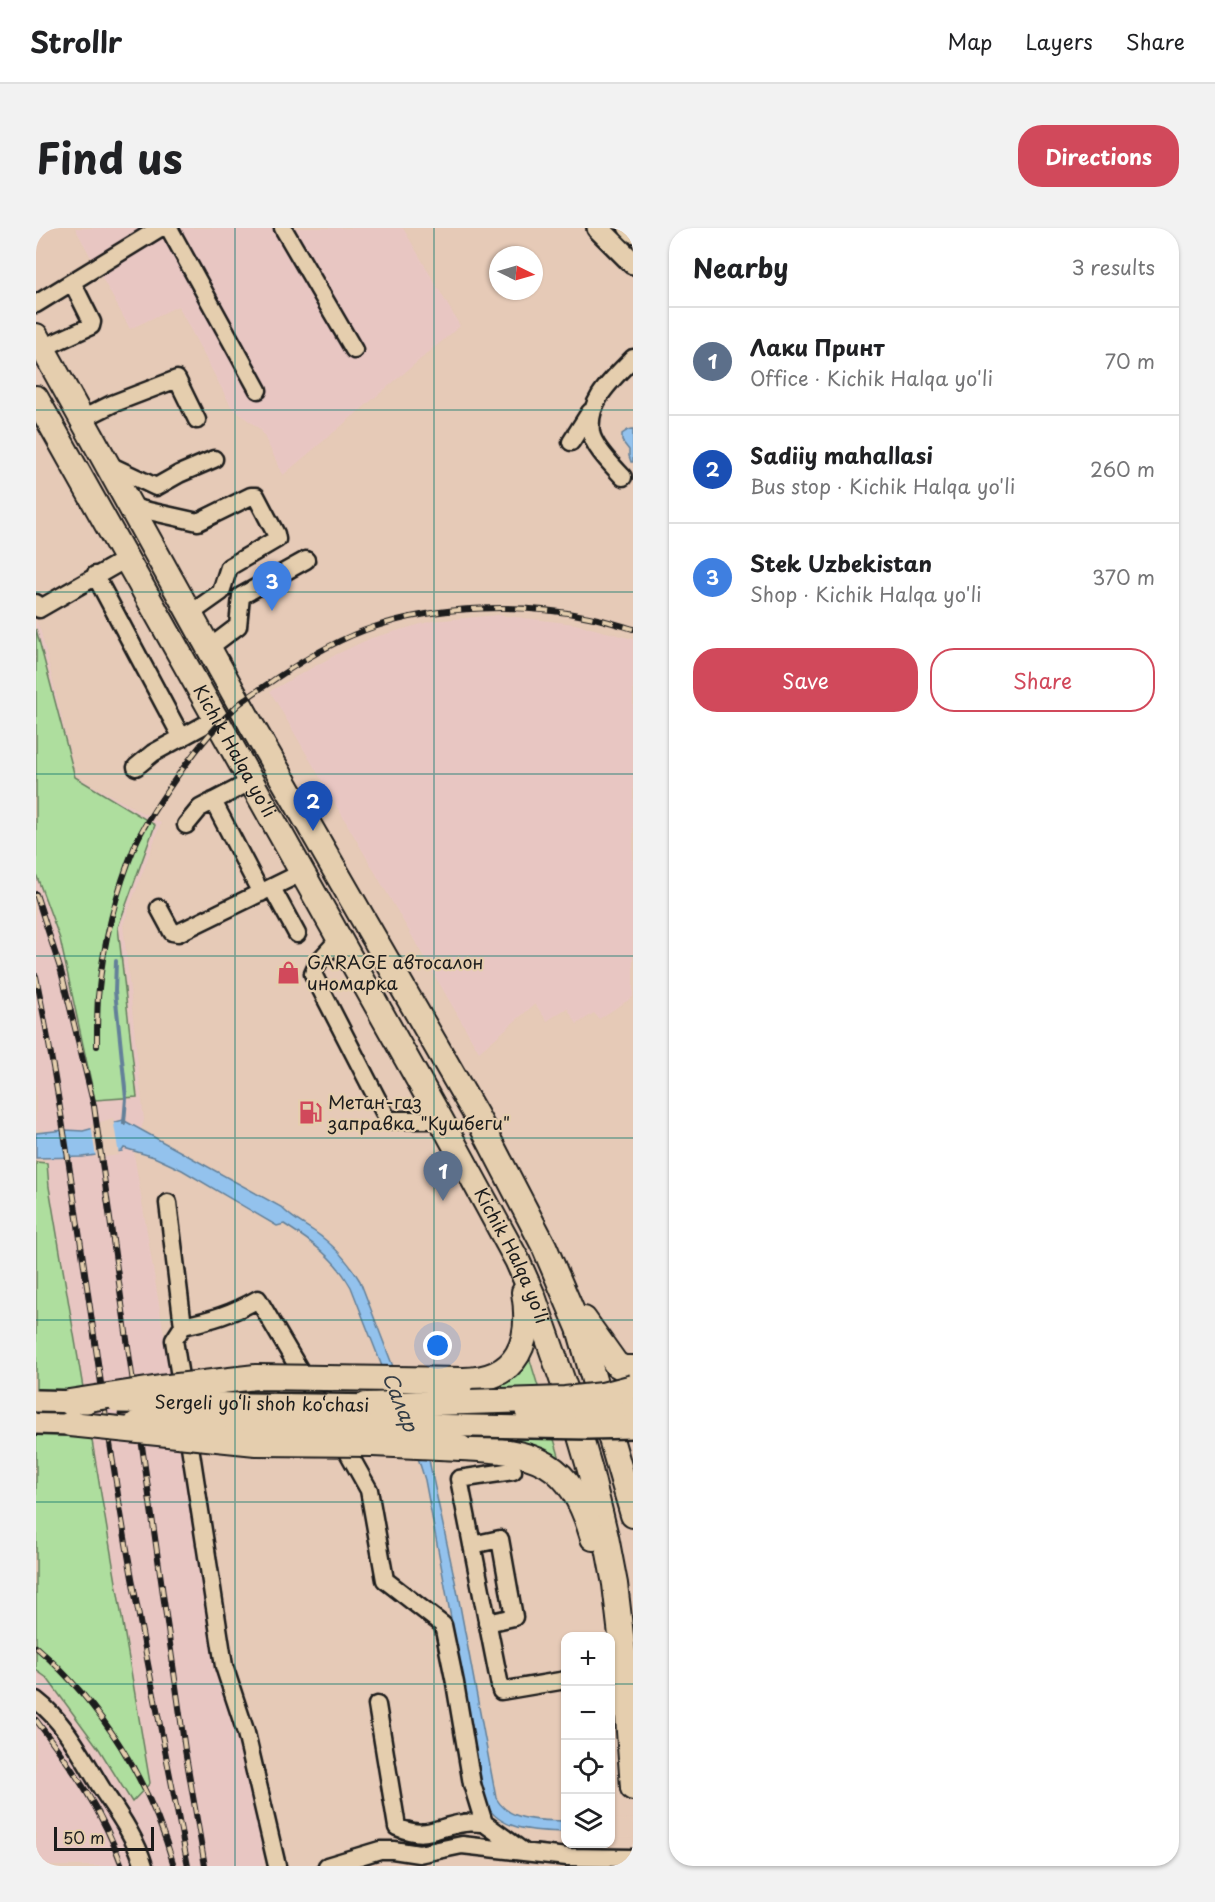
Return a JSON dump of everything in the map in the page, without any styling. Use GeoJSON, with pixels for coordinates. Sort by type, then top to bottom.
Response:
{"type":"FeatureCollection","features":[{"type":"Feature","properties":{"kind":"highway","name":"Kichik Halqa yo'li"},"geometry":{"type":"LineString","coordinates":[[39,342],[328,859],[476,1116],[544,1246],[564,1290],[588,1356],[633,1515]]}},
{"type":"Feature","properties":{"kind":"highway","name":"Kichik Halqa yo'li"},"geometry":{"type":"LineString","coordinates":[[36,398],[441,1120],[517,1260],[533,1296],[560,1367],[590,1470],[606,1537],[621,1635],[618,1671],[633,1788]]}},
{"type":"Feature","properties":{"kind":"highway"},"geometry":{"type":"LineString","coordinates":[[303,872],[328,859]]}},
{"type":"Feature","properties":{"kind":"highway"},"geometry":{"type":"LineString","coordinates":[[69,1413],[160,1388],[256,1377],[463,1380],[484,1378],[500,1372],[521,1350],[526,1331],[526,1308],[517,1260]]}},
{"type":"Feature","properties":{"kind":"highway"},"geometry":{"type":"LineString","coordinates":[[564,1290],[611,1359],[623,1368],[633,1368]]}},
{"type":"Feature","properties":{"kind":"highway"},"geometry":{"type":"LineString","coordinates":[[366,1405],[565,1399],[602,1395],[633,1387]]}},
{"type":"Feature","properties":{"kind":"highway"},"geometry":{"type":"LineString","coordinates":[[69,1413],[256,1443],[461,1448],[502,1450],[529,1456],[548,1464],[564,1479],[579,1503],[589,1526],[621,1635]]}},
{"type":"Feature","properties":{"kind":"main road"},"geometry":{"type":"LineString","coordinates":[[598,228],[633,262]]}},
{"type":"Feature","properties":{"kind":"main road","name":"Sergeli yo‘li shoh ko‘chasi"},"geometry":{"type":"LineString","coordinates":[[36,1401],[69,1413],[171,1421],[488,1427],[633,1427]]}},
{"type":"Feature","properties":{"kind":"main road","name":"Sergeli yo‘li shoh ko‘chasi"},"geometry":{"type":"LineString","coordinates":[[36,1424],[69,1413],[366,1405],[537,1411],[633,1409]]}},
{"type":"Feature","properties":{"kind":"street"},"geometry":{"type":"LineString","coordinates":[[36,303],[160,228]]}},
{"type":"Feature","properties":{"kind":"street"},"geometry":{"type":"LineString","coordinates":[[169,228],[258,390]]}},
{"type":"Feature","properties":{"kind":"street"},"geometry":{"type":"LineString","coordinates":[[283,228],[354,350]]}},
{"type":"Feature","properties":{"kind":"street"},"geometry":{"type":"LineString","coordinates":[[627,228],[633,234]]}},
{"type":"Feature","properties":{"kind":"street"},"geometry":{"type":"LineString","coordinates":[[39,342],[91,326],[92,321],[72,282]]}},
{"type":"Feature","properties":{"kind":"street"},"geometry":{"type":"LineString","coordinates":[[571,442],[600,394],[633,358]]}},
{"type":"Feature","properties":{"kind":"street"},"geometry":{"type":"LineString","coordinates":[[82,419],[112,404],[177,380],[197,420]]}},
{"type":"Feature","properties":{"kind":"street"},"geometry":{"type":"LineString","coordinates":[[592,409],[591,433],[594,440],[605,458],[623,477]]}},
{"type":"Feature","properties":{"kind":"street"},"geometry":{"type":"LineString","coordinates":[[106,464],[156,487],[214,459]]}},
{"type":"Feature","properties":{"kind":"street"},"geometry":{"type":"LineString","coordinates":[[131,507],[198,522],[251,496],[256,496],[277,539],[229,567],[220,592],[190,614]]}},
{"type":"Feature","properties":{"kind":"street"},"geometry":{"type":"LineString","coordinates":[[36,603],[39,609],[126,559]]}},
{"type":"Feature","properties":{"kind":"street"},"geometry":{"type":"LineString","coordinates":[[209,648],[238,626],[241,596],[306,560]]}},
{"type":"Feature","properties":{"kind":"street"},"geometry":{"type":"LineString","coordinates":[[95,575],[182,738]]}},
{"type":"Feature","properties":{"kind":"street"},"geometry":{"type":"LineString","coordinates":[[136,767],[153,753],[217,718]]}},
{"type":"Feature","properties":{"kind":"street"},"geometry":{"type":"LineString","coordinates":[[186,825],[200,808],[252,781]]}},
{"type":"Feature","properties":{"kind":"street"},"geometry":{"type":"LineString","coordinates":[[213,801],[267,890],[297,934]]}},
{"type":"Feature","properties":{"kind":"street"},"geometry":{"type":"LineString","coordinates":[[159,908],[172,932],[178,933],[303,872]]}},
{"type":"Feature","properties":{"kind":"street"},"geometry":{"type":"LineString","coordinates":[[340,938],[319,961],[313,974],[388,1120],[441,1120]]}},
{"type":"Feature","properties":{"kind":"street"},"geometry":{"type":"LineString","coordinates":[[168,1203],[183,1326],[174,1340],[224,1666],[246,1733],[278,1866]]}},
{"type":"Feature","properties":{"kind":"street"},"geometry":{"type":"LineString","coordinates":[[183,1326],[215,1320],[258,1299],[290,1350],[369,1490],[385,1580],[443,1625],[472,1784],[484,1823]]}},
{"type":"Feature","properties":{"kind":"street"},"geometry":{"type":"LineString","coordinates":[[513,1471],[459,1479],[501,1691],[561,1681]]}},
{"type":"Feature","properties":{"kind":"street"},"geometry":{"type":"LineString","coordinates":[[472,1545],[500,1539],[514,1617],[487,1623]]}},
{"type":"Feature","properties":{"kind":"street"},"geometry":{"type":"LineString","coordinates":[[36,1700],[43,1705],[72,1740],[130,1833],[144,1866]]}},
{"type":"Feature","properties":{"kind":"street"},"geometry":{"type":"LineString","coordinates":[[376,1705],[397,1827],[409,1833],[421,1834],[465,1822],[484,1823],[524,1852]]}},
{"type":"Feature","properties":{"kind":"street"},"geometry":{"type":"LineString","coordinates":[[327,1866],[380,1850],[393,1850],[419,1860],[462,1845],[567,1857],[633,1858]]}},
{"type":"Feature","properties":{"kind":"shaded area"},"geometry":{"type":"Polygon","coordinates":[[[75,228],[403,228],[460,326],[283,475],[261,430],[232,408],[178,306],[130,329],[75,228]]]}},
{"type":"Feature","properties":{"kind":"shaded area"},"geometry":{"type":"Polygon","coordinates":[[[498,615],[575,624],[633,639],[633,997],[599,1019],[594,1013],[577,1024],[567,1008],[547,1021],[535,1004],[479,1052],[270,691],[371,638],[432,621],[498,615]]]}},
{"type":"Feature","properties":{"kind":"shaded area"},"geometry":{"type":"Polygon","coordinates":[[[36,621],[41,632],[76,776],[161,823],[123,925],[144,1120],[134,1154],[220,1671],[248,1760],[265,1866],[36,1866],[36,1670],[47,1678],[99,1749],[132,1802],[43,1129],[36,1129],[36,621]]]}},
{"type":"Feature","properties":{"kind":"green space"},"geometry":{"type":"Polygon","coordinates":[[[36,629],[75,777],[155,825],[118,927],[137,1097],[95,1100],[60,939],[36,874],[36,629]]]}},
{"type":"Feature","properties":{"kind":"green space"},"geometry":{"type":"Polygon","coordinates":[[[36,1162],[47,1163],[49,1187],[150,1783],[132,1802],[99,1749],[47,1678],[36,1670],[36,1162]]]}},
{"type":"Feature","properties":{"kind":"green space"},"geometry":{"type":"Polygon","coordinates":[[[530,1360],[560,1459],[537,1447],[461,1439],[463,1391],[516,1374],[530,1360]]]}},
{"type":"Feature","properties":{"kind":"water"},"geometry":{"type":"Polygon","coordinates":[[[633,429],[633,462],[631,462],[629,450],[622,441],[622,434],[633,429]]]}},
{"type":"Feature","properties":{"kind":"water","name":"Салар"},"geometry":{"type":"Polygon","coordinates":[[[123,1120],[281,1207],[334,1248],[360,1281],[429,1460],[458,1595],[496,1798],[509,1812],[517,1816],[536,1820],[561,1821],[561,1832],[532,1830],[510,1825],[493,1813],[486,1804],[425,1480],[351,1287],[345,1277],[322,1251],[284,1224],[277,1226],[182,1170],[154,1157],[124,1148],[122,1151],[83,1157],[36,1158],[36,1133],[83,1131],[123,1120]]]}},
{"type":"Feature","properties":{"kind":"pier"},"geometry":{"type":"Polygon","coordinates":[[[113,1118],[119,1155],[96,1158],[91,1125],[113,1118]]]}},
{"type":"Feature","properties":{"kind":"pier"},"geometry":{"type":"Polygon","coordinates":[[[633,1819],[633,1837],[615,1837],[615,1820],[633,1819]]]}},
{"type":"Feature","properties":{"kind":"waterway"},"geometry":{"type":"LineString","coordinates":[[116,961],[115,991],[126,1098],[124,1123]]}},
{"type":"Feature","properties":{"kind":"railway"},"geometry":{"type":"LineString","coordinates":[[97,1046],[98,997],[103,958],[122,880],[136,843],[144,826],[190,758],[221,722],[243,701],[301,662],[337,642],[361,631],[425,614],[481,608],[537,610],[589,617],[633,629]]}},
{"type":"Feature","properties":{"kind":"railway"},"geometry":{"type":"LineString","coordinates":[[36,894],[61,971],[94,1106],[185,1750],[205,1866]]}},
{"type":"Feature","properties":{"kind":"railway"},"geometry":{"type":"LineString","coordinates":[[36,976],[68,1160],[130,1569],[188,1866]]}},
{"type":"Feature","properties":{"kind":"railway"},"geometry":{"type":"LineString","coordinates":[[36,1647],[82,1693],[121,1746],[152,1804],[174,1866]]}},
{"type":"Feature","properties":{"kind":"railway"},"geometry":{"type":"LineString","coordinates":[[36,1720],[62,1754],[96,1808],[122,1866]]}},
{"type":"Feature","properties":{"kind":"place","name":"Stek Uzbekistan"},"geometry":{"type":"Point","coordinates":[272,611]}},
{"type":"Feature","properties":{"kind":"place","name":"Sadiiy mahallasi"},"geometry":{"type":"Point","coordinates":[313,831]}},
{"type":"Feature","properties":{"kind":"place","name":"GARAGE автосалон иномарка"},"geometry":{"type":"Point","coordinates":[289,973]}},
{"type":"Feature","properties":{"kind":"place","name":"Метан-газ заправка \"Кушбеги\""},"geometry":{"type":"Point","coordinates":[310,1113]}},
{"type":"Feature","properties":{"kind":"place","name":"Лаки Принт"},"geometry":{"type":"Point","coordinates":[443,1201]}}]}
